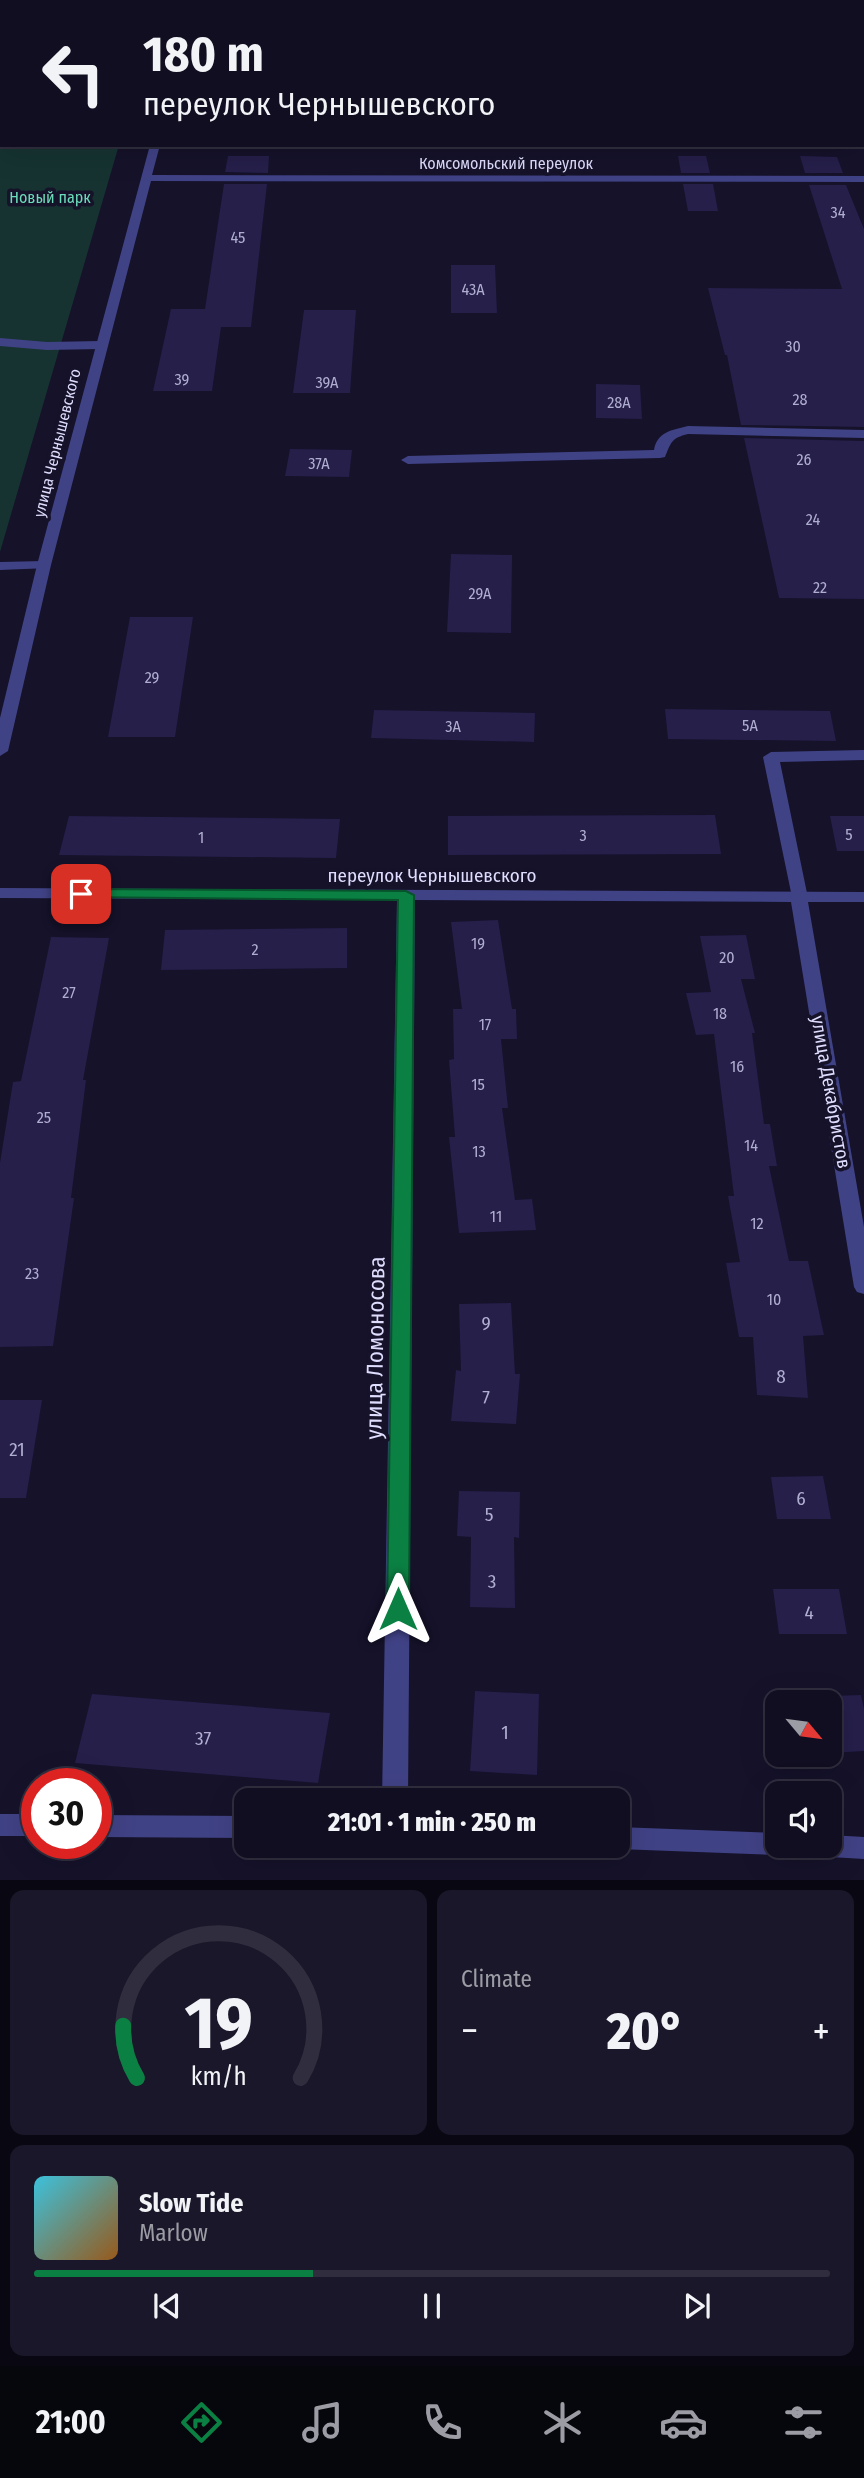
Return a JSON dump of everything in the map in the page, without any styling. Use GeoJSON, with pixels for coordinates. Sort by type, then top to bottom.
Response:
{"type":"FeatureCollection","features":[{"type":"Feature","properties":{"kind":"street","name":"улица Чернышевского"},"geometry":{"type":"LineString","coordinates":[[0,751],[100,345],[155,147]]}},
{"type":"Feature","properties":{"kind":"street","name":"Комсомольский переулок"},"geometry":{"type":"LineString","coordinates":[[148,178],[864,179]]}},
{"type":"Feature","properties":{"kind":"street"},"geometry":{"type":"LineString","coordinates":[[0,342],[47,346],[100,345]]}},
{"type":"Feature","properties":{"kind":"street"},"geometry":{"type":"LineString","coordinates":[[408,460],[660,454],[662,442],[671,434],[688,430],[864,434]]}},
{"type":"Feature","properties":{"kind":"street"},"geometry":{"type":"LineString","coordinates":[[0,566],[44,565]]}},
{"type":"Feature","properties":{"kind":"street","name":"улица Декабристов"},"geometry":{"type":"LineString","coordinates":[[864,755],[771,757],[799,898],[864,1287]]}},
{"type":"Feature","properties":{"kind":"street","name":"переулок Чернышевского"},"geometry":{"type":"LineString","coordinates":[[0,894],[864,897]]}},
{"type":"Feature","properties":{"kind":"street","name":"улица Ломоносова"},"geometry":{"type":"LineString","coordinates":[[396,1788],[406,895]]}},
{"type":"Feature","properties":{"kind":"street"},"geometry":{"type":"LineString","coordinates":[[0,1825],[21,1825]]}},
{"type":"Feature","properties":{"kind":"street"},"geometry":{"type":"LineString","coordinates":[[112,1826],[234,1827]]}},
{"type":"Feature","properties":{"kind":"street"},"geometry":{"type":"LineString","coordinates":[[630,1838],[765,1844]]}},
{"type":"Feature","properties":{"kind":"street"},"geometry":{"type":"LineString","coordinates":[[842,1847],[864,1848]]}},
{"type":"Feature","properties":{"kind":"green space","name":"Новый парк"},"geometry":{"type":"Polygon","coordinates":[[[0,147],[118,147],[0,552],[0,147]]]}},
{"type":"Feature","properties":{"kind":"building"},"geometry":{"type":"Polygon","coordinates":[[[228,156],[269,156],[268,173],[225,172],[228,156]]]}},
{"type":"Feature","properties":{"kind":"building"},"geometry":{"type":"Polygon","coordinates":[[[678,156],[706,156],[710,173],[681,173],[678,156]]]}},
{"type":"Feature","properties":{"kind":"building"},"geometry":{"type":"Polygon","coordinates":[[[800,156],[837,157],[843,173],[805,173],[800,156]]]}},
{"type":"Feature","properties":{"kind":"building"},"geometry":{"type":"Polygon","coordinates":[[[224,184],[267,184],[251,327],[221,327],[212,391],[153,391],[171,309],[205,309],[224,184]]]}},
{"type":"Feature","properties":{"kind":"building"},"geometry":{"type":"Polygon","coordinates":[[[683,184],[713,184],[718,211],[688,211],[683,184]]]}},
{"type":"Feature","properties":{"kind":"building"},"geometry":{"type":"Polygon","coordinates":[[[809,185],[846,185],[864,229],[864,427],[741,425],[727,355],[708,288],[842,289],[809,185]]]}},
{"type":"Feature","properties":{"kind":"building"},"geometry":{"type":"Polygon","coordinates":[[[451,265],[495,265],[497,313],[451,313],[451,265]]]}},
{"type":"Feature","properties":{"kind":"building"},"geometry":{"type":"Polygon","coordinates":[[[304,310],[356,310],[350,393],[293,393],[304,310]]]}},
{"type":"Feature","properties":{"kind":"building"},"geometry":{"type":"Polygon","coordinates":[[[596,384],[640,385],[642,419],[596,418],[596,384]]]}},
{"type":"Feature","properties":{"kind":"building"},"geometry":{"type":"Polygon","coordinates":[[[744,438],[864,441],[864,599],[779,598],[744,438]]]}},
{"type":"Feature","properties":{"kind":"building"},"geometry":{"type":"Polygon","coordinates":[[[290,449],[352,450],[349,477],[285,476],[290,449]]]}},
{"type":"Feature","properties":{"kind":"building"},"geometry":{"type":"Polygon","coordinates":[[[451,554],[512,555],[511,633],[447,632],[451,554]]]}},
{"type":"Feature","properties":{"kind":"building"},"geometry":{"type":"Polygon","coordinates":[[[130,617],[193,617],[175,737],[108,737],[130,617]]]}},
{"type":"Feature","properties":{"kind":"building"},"geometry":{"type":"Polygon","coordinates":[[[665,709],[830,711],[836,741],[668,739],[665,709]]]}},
{"type":"Feature","properties":{"kind":"building"},"geometry":{"type":"Polygon","coordinates":[[[374,710],[535,713],[534,742],[371,738],[374,710]]]}},
{"type":"Feature","properties":{"kind":"building"},"geometry":{"type":"Polygon","coordinates":[[[715,815],[721,854],[448,855],[448,816],[715,815]]]}},
{"type":"Feature","properties":{"kind":"building"},"geometry":{"type":"Polygon","coordinates":[[[69,816],[340,819],[336,858],[59,855],[69,816]]]}},
{"type":"Feature","properties":{"kind":"building"},"geometry":{"type":"Polygon","coordinates":[[[830,816],[864,816],[864,851],[837,851],[830,816]]]}},
{"type":"Feature","properties":{"kind":"building"},"geometry":{"type":"Polygon","coordinates":[[[498,920],[512,1009],[516,1009],[517,1039],[501,1039],[508,1108],[502,1108],[515,1200],[532,1199],[536,1230],[459,1233],[449,1137],[455,1137],[449,1060],[454,1059],[453,1009],[462,1009],[451,922],[498,920]]]}},
{"type":"Feature","properties":{"kind":"building"},"geometry":{"type":"Polygon","coordinates":[[[347,928],[347,968],[161,970],[165,930],[347,928]]]}},
{"type":"Feature","properties":{"kind":"building"},"geometry":{"type":"Polygon","coordinates":[[[746,935],[755,979],[741,979],[755,1033],[752,1033],[764,1124],[770,1124],[777,1166],[769,1166],[789,1261],[808,1261],[824,1335],[803,1336],[808,1398],[757,1395],[753,1337],[739,1337],[726,1263],[740,1262],[728,1196],[734,1196],[714,1034],[696,1035],[686,993],[711,992],[700,936],[746,935]]]}},
{"type":"Feature","properties":{"kind":"building"},"geometry":{"type":"Polygon","coordinates":[[[51,937],[109,938],[83,1080],[86,1080],[71,1198],[74,1198],[53,1346],[0,1347],[0,1163],[13,1082],[21,1081],[51,937]]]}},
{"type":"Feature","properties":{"kind":"building"},"geometry":{"type":"Polygon","coordinates":[[[511,1303],[515,1374],[520,1374],[516,1424],[451,1421],[456,1370],[461,1371],[459,1304],[511,1303]]]}},
{"type":"Feature","properties":{"kind":"building"},"geometry":{"type":"Polygon","coordinates":[[[0,1400],[42,1400],[26,1498],[0,1498],[0,1400]]]}},
{"type":"Feature","properties":{"kind":"building"},"geometry":{"type":"Polygon","coordinates":[[[823,1476],[831,1519],[777,1519],[771,1477],[823,1476]]]}},
{"type":"Feature","properties":{"kind":"building"},"geometry":{"type":"Polygon","coordinates":[[[459,1491],[520,1492],[519,1538],[514,1537],[515,1608],[470,1607],[471,1537],[457,1536],[459,1491]]]}},
{"type":"Feature","properties":{"kind":"building"},"geometry":{"type":"Polygon","coordinates":[[[773,1589],[839,1589],[847,1634],[779,1634],[773,1589]]]}},
{"type":"Feature","properties":{"kind":"building"},"geometry":{"type":"Polygon","coordinates":[[[475,1691],[539,1694],[537,1775],[470,1771],[475,1691]]]}},
{"type":"Feature","properties":{"kind":"building"},"geometry":{"type":"Polygon","coordinates":[[[92,1694],[330,1713],[318,1783],[75,1763],[92,1694]]]}},
{"type":"Feature","properties":{"kind":"building"},"geometry":{"type":"Polygon","coordinates":[[[861,1695],[864,1709],[864,1751],[842,1752],[842,1696],[861,1695]]]}},
{"type":"Feature","properties":{"kind":"route"},"geometry":{"type":"LineString","coordinates":[[81,894],[406,895],[398,1609]]}}]}
